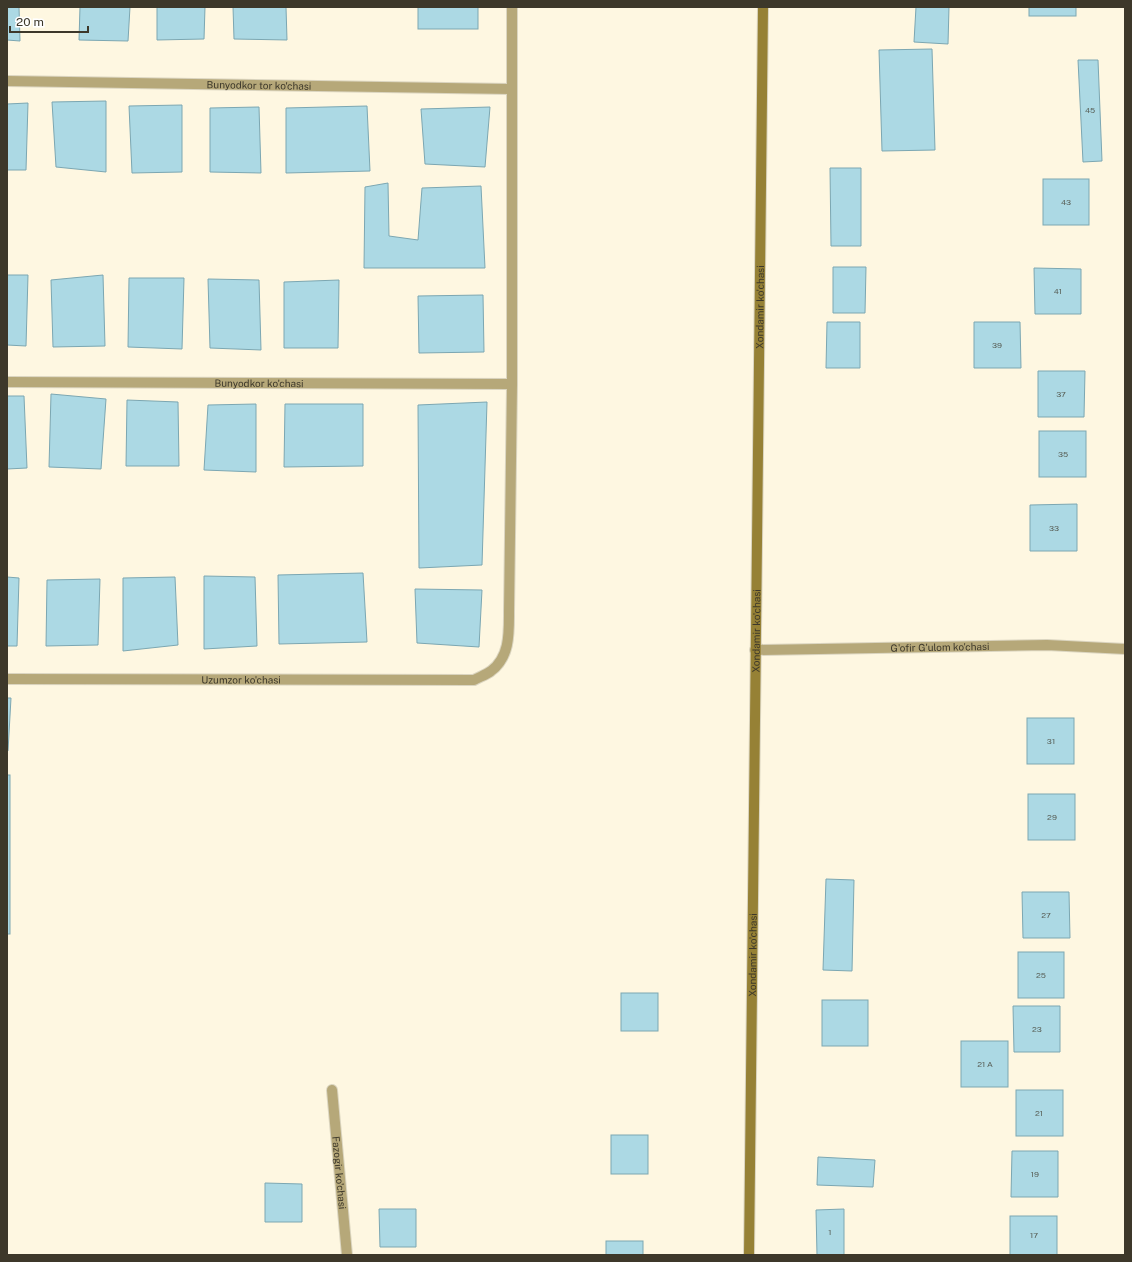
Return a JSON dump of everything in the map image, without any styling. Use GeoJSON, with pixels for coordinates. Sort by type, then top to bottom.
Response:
{"type":"FeatureCollection","features":[{"type":"Feature","properties":{"kind":"main road","name":"Xondamir ko'chasi"},"geometry":{"type":"LineString","coordinates":[[749,1255],[763,7]]}},
{"type":"Feature","properties":{"kind":"street"},"geometry":{"type":"LineString","coordinates":[[512,7],[512,384]]}},
{"type":"Feature","properties":{"kind":"street","name":"Bunyodkor tor ko'chasi"},"geometry":{"type":"LineString","coordinates":[[7,81],[511,89]]}},
{"type":"Feature","properties":{"kind":"street","name":"Bunyodkor ko'chasi"},"geometry":{"type":"LineString","coordinates":[[7,382],[512,384]]}},
{"type":"Feature","properties":{"kind":"street","name":"Uzumzor ko'chasi"},"geometry":{"type":"LineString","coordinates":[[7,679],[474,680],[491,671],[502,659],[508,642],[512,384]]}},
{"type":"Feature","properties":{"kind":"street","name":"G'ofir G'ulom ko'chasi"},"geometry":{"type":"LineString","coordinates":[[756,650],[1047,646],[1125,649]]}},
{"type":"Feature","properties":{"kind":"street","name":"Fazogir ko'chasi"},"geometry":{"type":"LineString","coordinates":[[332,1090],[346,1255]]}},
{"type":"Feature","properties":{"kind":"building"},"geometry":{"type":"Polygon","coordinates":[[[7,7],[19,7],[20,41],[7,40],[7,7]]]}},
{"type":"Feature","properties":{"kind":"building"},"geometry":{"type":"Polygon","coordinates":[[[80,7],[130,7],[128,41],[79,40],[80,7]]]}},
{"type":"Feature","properties":{"kind":"building"},"geometry":{"type":"Polygon","coordinates":[[[157,7],[205,7],[204,39],[157,40],[157,7]]]}},
{"type":"Feature","properties":{"kind":"building"},"geometry":{"type":"Polygon","coordinates":[[[233,7],[286,7],[287,40],[234,39],[233,7]]]}},
{"type":"Feature","properties":{"kind":"building"},"geometry":{"type":"Polygon","coordinates":[[[418,7],[478,7],[478,29],[418,29],[418,7]]]}},
{"type":"Feature","properties":{"kind":"building"},"geometry":{"type":"Polygon","coordinates":[[[916,7],[949,7],[948,44],[914,42],[916,7]]]}},
{"type":"Feature","properties":{"kind":"building"},"geometry":{"type":"Polygon","coordinates":[[[1029,7],[1076,7],[1076,16],[1029,16],[1029,7]]]}},
{"type":"Feature","properties":{"kind":"building"},"geometry":{"type":"Polygon","coordinates":[[[932,49],[935,150],[882,151],[879,50],[932,49]]]}},
{"type":"Feature","properties":{"kind":"building"},"geometry":{"type":"Polygon","coordinates":[[[1078,60],[1098,60],[1102,161],[1083,162],[1078,60]]]}},
{"type":"Feature","properties":{"kind":"building"},"geometry":{"type":"Polygon","coordinates":[[[106,101],[106,172],[56,167],[52,102],[106,101]]]}},
{"type":"Feature","properties":{"kind":"building"},"geometry":{"type":"Polygon","coordinates":[[[28,103],[26,170],[7,170],[7,104],[28,103]]]}},
{"type":"Feature","properties":{"kind":"building"},"geometry":{"type":"Polygon","coordinates":[[[182,105],[182,172],[132,173],[129,106],[182,105]]]}},
{"type":"Feature","properties":{"kind":"building"},"geometry":{"type":"Polygon","coordinates":[[[367,106],[370,171],[286,173],[286,108],[367,106]]]}},
{"type":"Feature","properties":{"kind":"building"},"geometry":{"type":"Polygon","coordinates":[[[259,107],[261,173],[210,172],[210,108],[259,107]]]}},
{"type":"Feature","properties":{"kind":"building"},"geometry":{"type":"Polygon","coordinates":[[[490,107],[485,167],[425,164],[421,109],[490,107]]]}},
{"type":"Feature","properties":{"kind":"building"},"geometry":{"type":"Polygon","coordinates":[[[830,168],[861,168],[861,246],[831,246],[830,168]]]}},
{"type":"Feature","properties":{"kind":"building"},"geometry":{"type":"Polygon","coordinates":[[[1043,179],[1089,179],[1089,225],[1043,225],[1043,179]]]}},
{"type":"Feature","properties":{"kind":"building"},"geometry":{"type":"Polygon","coordinates":[[[388,183],[389,236],[418,240],[422,188],[481,186],[485,268],[364,268],[365,187],[388,183]]]}},
{"type":"Feature","properties":{"kind":"building"},"geometry":{"type":"Polygon","coordinates":[[[833,267],[866,267],[865,313],[833,313],[833,267]]]}},
{"type":"Feature","properties":{"kind":"building"},"geometry":{"type":"Polygon","coordinates":[[[1034,268],[1081,269],[1081,314],[1035,314],[1034,268]]]}},
{"type":"Feature","properties":{"kind":"building"},"geometry":{"type":"Polygon","coordinates":[[[7,275],[28,275],[26,346],[7,345],[7,275]]]}},
{"type":"Feature","properties":{"kind":"building"},"geometry":{"type":"Polygon","coordinates":[[[103,275],[105,346],[53,347],[51,280],[103,275]]]}},
{"type":"Feature","properties":{"kind":"building"},"geometry":{"type":"Polygon","coordinates":[[[129,278],[184,278],[182,349],[128,347],[129,278]]]}},
{"type":"Feature","properties":{"kind":"building"},"geometry":{"type":"Polygon","coordinates":[[[208,279],[259,280],[261,350],[210,348],[208,279]]]}},
{"type":"Feature","properties":{"kind":"building"},"geometry":{"type":"Polygon","coordinates":[[[339,280],[338,348],[284,348],[284,282],[339,280]]]}},
{"type":"Feature","properties":{"kind":"building"},"geometry":{"type":"Polygon","coordinates":[[[483,295],[484,352],[419,353],[418,296],[483,295]]]}},
{"type":"Feature","properties":{"kind":"building"},"geometry":{"type":"Polygon","coordinates":[[[827,322],[860,322],[860,368],[826,368],[827,322]]]}},
{"type":"Feature","properties":{"kind":"building"},"geometry":{"type":"Polygon","coordinates":[[[974,322],[1020,322],[1021,368],[974,368],[974,322]]]}},
{"type":"Feature","properties":{"kind":"building"},"geometry":{"type":"Polygon","coordinates":[[[1038,371],[1085,371],[1084,417],[1038,417],[1038,371]]]}},
{"type":"Feature","properties":{"kind":"building"},"geometry":{"type":"Polygon","coordinates":[[[51,394],[106,399],[101,469],[49,467],[51,394]]]}},
{"type":"Feature","properties":{"kind":"building"},"geometry":{"type":"Polygon","coordinates":[[[7,396],[24,396],[27,468],[7,469],[7,396]]]}},
{"type":"Feature","properties":{"kind":"building"},"geometry":{"type":"Polygon","coordinates":[[[127,400],[178,402],[179,466],[126,466],[127,400]]]}},
{"type":"Feature","properties":{"kind":"building"},"geometry":{"type":"Polygon","coordinates":[[[487,402],[482,565],[419,568],[418,405],[487,402]]]}},
{"type":"Feature","properties":{"kind":"building"},"geometry":{"type":"Polygon","coordinates":[[[256,404],[256,472],[204,470],[208,405],[256,404]]]}},
{"type":"Feature","properties":{"kind":"building"},"geometry":{"type":"Polygon","coordinates":[[[285,404],[363,404],[363,466],[284,467],[285,404]]]}},
{"type":"Feature","properties":{"kind":"building"},"geometry":{"type":"Polygon","coordinates":[[[1039,431],[1086,431],[1086,477],[1039,477],[1039,431]]]}},
{"type":"Feature","properties":{"kind":"building"},"geometry":{"type":"Polygon","coordinates":[[[1077,504],[1077,551],[1030,551],[1030,505],[1077,504]]]}},
{"type":"Feature","properties":{"kind":"building"},"geometry":{"type":"Polygon","coordinates":[[[363,573],[367,642],[279,644],[278,575],[363,573]]]}},
{"type":"Feature","properties":{"kind":"building"},"geometry":{"type":"Polygon","coordinates":[[[204,576],[255,577],[257,646],[204,649],[204,576]]]}},
{"type":"Feature","properties":{"kind":"building"},"geometry":{"type":"Polygon","coordinates":[[[7,577],[19,578],[17,646],[7,646],[7,577]]]}},
{"type":"Feature","properties":{"kind":"building"},"geometry":{"type":"Polygon","coordinates":[[[175,577],[178,645],[123,651],[123,578],[175,577]]]}},
{"type":"Feature","properties":{"kind":"building"},"geometry":{"type":"Polygon","coordinates":[[[100,579],[98,645],[46,646],[47,580],[100,579]]]}},
{"type":"Feature","properties":{"kind":"building"},"geometry":{"type":"Polygon","coordinates":[[[415,589],[482,590],[479,647],[417,643],[415,589]]]}},
{"type":"Feature","properties":{"kind":"building"},"geometry":{"type":"Polygon","coordinates":[[[7,698],[11,698],[8,751],[7,751],[7,698]]]}},
{"type":"Feature","properties":{"kind":"building"},"geometry":{"type":"Polygon","coordinates":[[[1027,718],[1074,718],[1074,764],[1027,764],[1027,718]]]}},
{"type":"Feature","properties":{"kind":"building"},"geometry":{"type":"Polygon","coordinates":[[[7,775],[10,775],[10,934],[7,934],[7,775]]]}},
{"type":"Feature","properties":{"kind":"building"},"geometry":{"type":"Polygon","coordinates":[[[1028,794],[1075,794],[1075,840],[1028,840],[1028,794]]]}},
{"type":"Feature","properties":{"kind":"building"},"geometry":{"type":"Polygon","coordinates":[[[826,879],[854,880],[852,971],[823,970],[826,879]]]}},
{"type":"Feature","properties":{"kind":"building"},"geometry":{"type":"Polygon","coordinates":[[[1022,892],[1069,892],[1070,938],[1023,938],[1022,892]]]}},
{"type":"Feature","properties":{"kind":"building"},"geometry":{"type":"Polygon","coordinates":[[[1018,952],[1064,952],[1064,998],[1018,998],[1018,952]]]}},
{"type":"Feature","properties":{"kind":"building"},"geometry":{"type":"Polygon","coordinates":[[[621,993],[658,993],[658,1031],[621,1031],[621,993]]]}},
{"type":"Feature","properties":{"kind":"building"},"geometry":{"type":"Polygon","coordinates":[[[822,1000],[868,1000],[868,1046],[822,1046],[822,1000]]]}},
{"type":"Feature","properties":{"kind":"building"},"geometry":{"type":"Polygon","coordinates":[[[1013,1006],[1060,1006],[1060,1052],[1014,1052],[1013,1006]]]}},
{"type":"Feature","properties":{"kind":"building"},"geometry":{"type":"Polygon","coordinates":[[[961,1041],[1008,1041],[1008,1087],[961,1087],[961,1041]]]}},
{"type":"Feature","properties":{"kind":"building"},"geometry":{"type":"Polygon","coordinates":[[[1016,1090],[1063,1090],[1063,1136],[1016,1136],[1016,1090]]]}},
{"type":"Feature","properties":{"kind":"building"},"geometry":{"type":"Polygon","coordinates":[[[611,1135],[648,1135],[648,1174],[611,1174],[611,1135]]]}},
{"type":"Feature","properties":{"kind":"building"},"geometry":{"type":"Polygon","coordinates":[[[1012,1151],[1058,1151],[1058,1197],[1011,1197],[1012,1151]]]}},
{"type":"Feature","properties":{"kind":"building"},"geometry":{"type":"Polygon","coordinates":[[[818,1157],[875,1160],[873,1187],[817,1185],[818,1157]]]}},
{"type":"Feature","properties":{"kind":"building"},"geometry":{"type":"Polygon","coordinates":[[[265,1183],[302,1184],[302,1222],[265,1222],[265,1183]]]}},
{"type":"Feature","properties":{"kind":"building"},"geometry":{"type":"Polygon","coordinates":[[[379,1209],[416,1209],[416,1247],[380,1247],[379,1209]]]}},
{"type":"Feature","properties":{"kind":"building"},"geometry":{"type":"Polygon","coordinates":[[[844,1209],[844,1255],[817,1255],[816,1210],[844,1209]]]}},
{"type":"Feature","properties":{"kind":"building"},"geometry":{"type":"Polygon","coordinates":[[[1010,1216],[1057,1216],[1057,1255],[1010,1255],[1010,1216]]]}},
{"type":"Feature","properties":{"kind":"building"},"geometry":{"type":"Polygon","coordinates":[[[606,1241],[643,1241],[643,1255],[606,1255],[606,1241]]]}}]}
